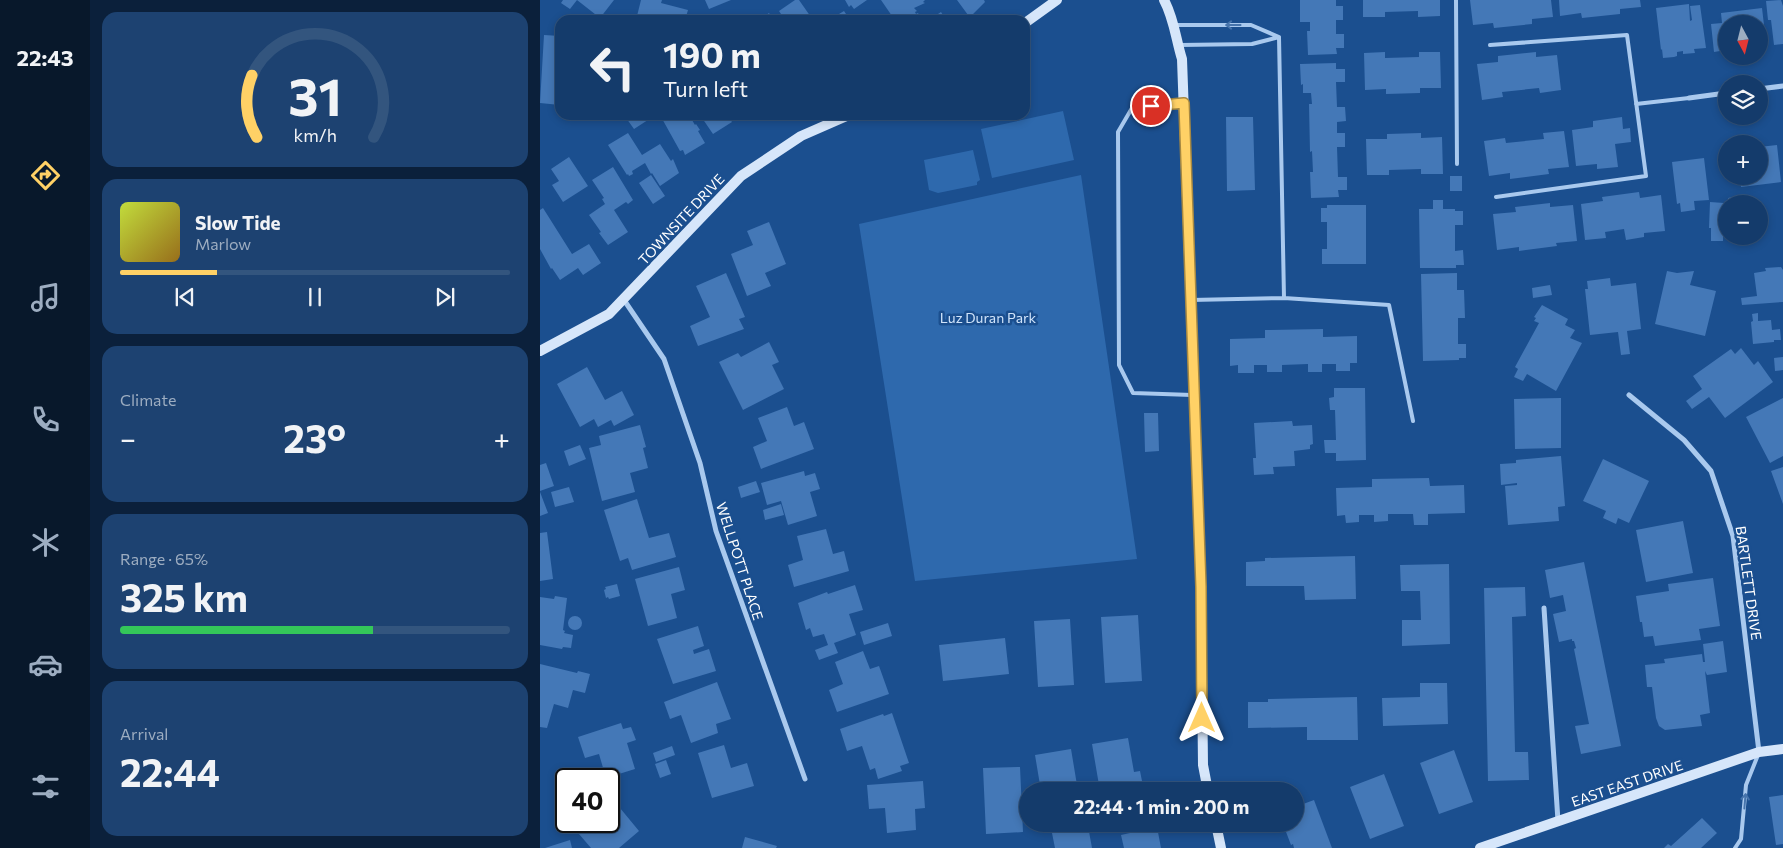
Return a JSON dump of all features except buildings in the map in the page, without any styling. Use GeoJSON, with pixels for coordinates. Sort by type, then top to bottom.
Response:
{"type":"FeatureCollection","features":[{"type":"Feature","properties":{"kind":"street"},"geometry":{"type":"LineString","coordinates":[[1030,19],[1057,0]]}},
{"type":"Feature","properties":{"kind":"street"},"geometry":{"type":"LineString","coordinates":[[1164,0],[1171,12],[1182,60],[1201,587],[1203,766],[1206,782]]}},
{"type":"Feature","properties":{"kind":"street"},"geometry":{"type":"LineString","coordinates":[[1768,88],[1783,86]]}},
{"type":"Feature","properties":{"kind":"street"},"geometry":{"type":"LineString","coordinates":[[1689,98],[1718,94]]}},
{"type":"Feature","properties":{"kind":"street","name":"TOWNSITE DRIVE"},"geometry":{"type":"LineString","coordinates":[[540,351],[609,314],[741,176],[801,136],[838,120]]}},
{"type":"Feature","properties":{"kind":"street","name":"WELLPOTT PLACE"},"geometry":{"type":"LineString","coordinates":[[624,300],[664,359],[700,463],[716,531],[805,779]]}},
{"type":"Feature","properties":{"kind":"street","name":"BARTLETT DRIVE"},"geometry":{"type":"LineString","coordinates":[[1629,395],[1684,440],[1711,471],[1733,536],[1759,752]]}},
{"type":"Feature","properties":{"kind":"street"},"geometry":{"type":"LineString","coordinates":[[1544,608],[1558,822]]}},
{"type":"Feature","properties":{"kind":"street","name":"EAST EAST DRIVE"},"geometry":{"type":"LineString","coordinates":[[1480,848],[1759,752],[1783,749]]}},
{"type":"Feature","properties":{"kind":"street"},"geometry":{"type":"LineString","coordinates":[[1218,832],[1221,848]]}},
{"type":"Feature","properties":{"kind":"lane"},"geometry":{"type":"LineString","coordinates":[[1456,0],[1458,164]]}},
{"type":"Feature","properties":{"kind":"lane"},"geometry":{"type":"LineString","coordinates":[[1174,25],[1250,25],[1279,37]]}},
{"type":"Feature","properties":{"kind":"lane"},"geometry":{"type":"LineString","coordinates":[[1490,45],[1627,35],[1646,176],[1496,197]]}},
{"type":"Feature","properties":{"kind":"lane"},"geometry":{"type":"LineString","coordinates":[[1178,45],[1252,44],[1279,37]]}},
{"type":"Feature","properties":{"kind":"lane"},"geometry":{"type":"LineString","coordinates":[[1279,37],[1284,298]]}},
{"type":"Feature","properties":{"kind":"lane"},"geometry":{"type":"LineString","coordinates":[[1636,104],[1689,98]]}},
{"type":"Feature","properties":{"kind":"lane"},"geometry":{"type":"LineString","coordinates":[[1184,103],[1132,108],[1118,132],[1119,365],[1134,393],[1194,395]]}},
{"type":"Feature","properties":{"kind":"lane"},"geometry":{"type":"LineString","coordinates":[[1191,300],[1284,298],[1389,305],[1413,421]]}},
{"type":"Feature","properties":{"kind":"lane"},"geometry":{"type":"LineString","coordinates":[[1735,848],[1742,839],[1746,785],[1759,752]]}},
{"type":"Feature","properties":{"kind":"green space"},"geometry":{"type":"Polygon","coordinates":[[[1063,111],[1074,160],[992,178],[981,129],[1030,120],[1030,118],[1063,111]]]}},
{"type":"Feature","properties":{"kind":"green space"},"geometry":{"type":"Polygon","coordinates":[[[973,150],[980,180],[977,182],[977,185],[938,193],[929,190],[924,160],[973,150]]]}},
{"type":"Feature","properties":{"kind":"green space","name":"Luz Duran Park"},"geometry":{"type":"Polygon","coordinates":[[[1081,175],[1137,559],[915,581],[859,224],[1081,175]]]}},
{"type":"Feature","properties":{"kind":"route"},"geometry":{"type":"LineString","coordinates":[[1151,106],[1184,103],[1201,587],[1202,718]]}}]}
